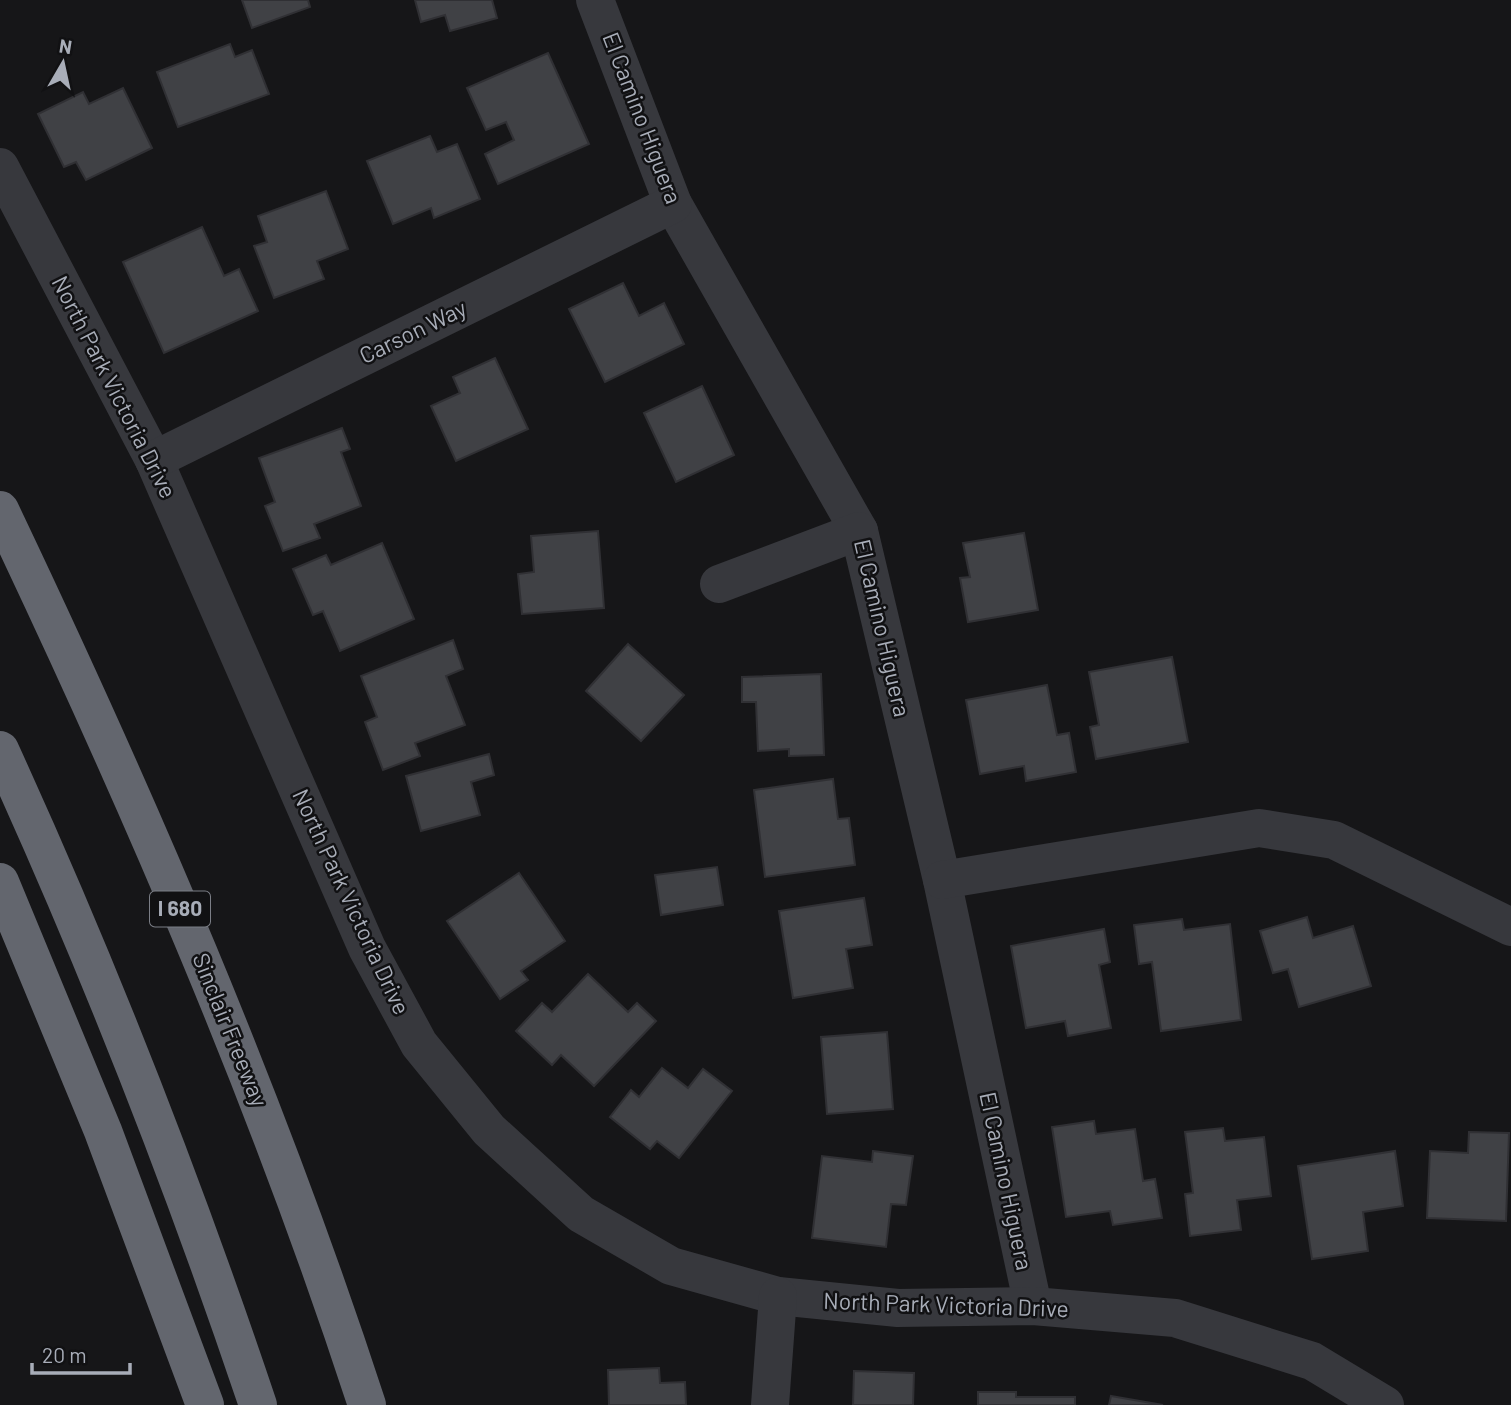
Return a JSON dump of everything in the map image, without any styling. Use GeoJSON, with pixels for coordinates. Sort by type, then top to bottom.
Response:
{"type":"FeatureCollection","features":[{"type":"Feature","properties":{"kind":"highway","name":"Sinclair Freeway"},"geometry":{"type":"LineString","coordinates":[[0,510],[154,846],[252,1081],[338,1316],[367,1405]]}},
{"type":"Feature","properties":{"kind":"highway"},"geometry":{"type":"LineString","coordinates":[[0,750],[59,878],[135,1063],[258,1405]]}},
{"type":"Feature","properties":{"kind":"highway"},"geometry":{"type":"LineString","coordinates":[[0,882],[103,1131],[190,1362],[203,1405]]}},
{"type":"Feature","properties":{"kind":"highway"},"geometry":{"type":"LineString","coordinates":[[338,1316],[378,1405]]}},
{"type":"Feature","properties":{"kind":"street","name":"El Camino Higuera"},"geometry":{"type":"LineString","coordinates":[[595,0],[673,204],[859,531],[942,880],[1032,1306]]}},
{"type":"Feature","properties":{"kind":"street","name":"North Park Victoria Drive"},"geometry":{"type":"LineString","coordinates":[[0,167],[154,460],[367,948],[419,1044],[489,1130],[581,1214],[671,1266],[778,1296],[898,1308],[1032,1306],[1175,1318],[1312,1361],[1385,1405]]}},
{"type":"Feature","properties":{"kind":"street","name":"Carson Way"},"geometry":{"type":"LineString","coordinates":[[154,460],[673,204]]}},
{"type":"Feature","properties":{"kind":"street"},"geometry":{"type":"LineString","coordinates":[[719,584],[859,531]]}},
{"type":"Feature","properties":{"kind":"street"},"geometry":{"type":"LineString","coordinates":[[942,880],[1259,828],[1334,840],[1511,927]]}},
{"type":"Feature","properties":{"kind":"street"},"geometry":{"type":"LineString","coordinates":[[770,1405],[778,1296]]}},
{"type":"Feature","properties":{"kind":"building"},"geometry":{"type":"Polygon","coordinates":[[[242,0],[308,0],[310,7],[252,28],[242,0]]]}},
{"type":"Feature","properties":{"kind":"building"},"geometry":{"type":"Polygon","coordinates":[[[415,0],[492,0],[497,18],[450,31],[445,15],[421,22],[415,0]]]}},
{"type":"Feature","properties":{"kind":"building"},"geometry":{"type":"Polygon","coordinates":[[[230,44],[235,57],[252,50],[269,94],[178,127],[157,72],[230,44]]]}},
{"type":"Feature","properties":{"kind":"building"},"geometry":{"type":"Polygon","coordinates":[[[548,53],[589,144],[498,184],[485,154],[514,140],[506,122],[486,130],[467,88],[548,53]]]}},
{"type":"Feature","properties":{"kind":"building"},"geometry":{"type":"Polygon","coordinates":[[[123,88],[152,148],[86,180],[76,162],[64,167],[38,114],[83,92],[89,104],[123,88]]]}},
{"type":"Feature","properties":{"kind":"building"},"geometry":{"type":"Polygon","coordinates":[[[430,136],[437,152],[457,144],[480,199],[434,218],[431,208],[393,224],[367,161],[430,136]]]}},
{"type":"Feature","properties":{"kind":"building"},"geometry":{"type":"Polygon","coordinates":[[[326,191],[348,249],[317,261],[324,279],[274,298],[254,246],[267,242],[258,216],[326,191]]]}},
{"type":"Feature","properties":{"kind":"building"},"geometry":{"type":"Polygon","coordinates":[[[202,227],[224,276],[239,269],[258,311],[164,353],[123,262],[202,227]]]}},
{"type":"Feature","properties":{"kind":"building"},"geometry":{"type":"Polygon","coordinates":[[[623,283],[639,316],[664,303],[684,344],[605,382],[569,309],[623,283]]]}},
{"type":"Feature","properties":{"kind":"building"},"geometry":{"type":"Polygon","coordinates":[[[495,358],[528,429],[456,461],[431,406],[460,393],[453,377],[495,358]]]}},
{"type":"Feature","properties":{"kind":"building"},"geometry":{"type":"Polygon","coordinates":[[[702,386],[734,455],[676,482],[644,413],[702,386]]]}},
{"type":"Feature","properties":{"kind":"building"},"geometry":{"type":"Polygon","coordinates":[[[342,428],[350,449],[341,452],[361,506],[314,524],[320,538],[283,551],[265,506],[275,502],[259,458],[342,428]]]}},
{"type":"Feature","properties":{"kind":"building"},"geometry":{"type":"Polygon","coordinates":[[[598,531],[604,608],[522,614],[518,574],[534,572],[531,536],[598,531]]]}},
{"type":"Feature","properties":{"kind":"building"},"geometry":{"type":"Polygon","coordinates":[[[1024,533],[1038,610],[968,622],[960,578],[970,577],[963,543],[1024,533]]]}},
{"type":"Feature","properties":{"kind":"building"},"geometry":{"type":"Polygon","coordinates":[[[382,543],[414,619],[340,651],[323,611],[313,615],[293,569],[326,555],[331,565],[382,543]]]}},
{"type":"Feature","properties":{"kind":"building"},"geometry":{"type":"Polygon","coordinates":[[[453,640],[463,669],[446,676],[465,725],[415,743],[420,756],[383,770],[365,722],[377,717],[361,676],[453,640]]]}},
{"type":"Feature","properties":{"kind":"building"},"geometry":{"type":"Polygon","coordinates":[[[628,644],[684,695],[641,741],[586,691],[628,644]]]}},
{"type":"Feature","properties":{"kind":"building"},"geometry":{"type":"Polygon","coordinates":[[[1172,657],[1188,742],[1096,759],[1090,727],[1099,725],[1089,672],[1172,657]]]}},
{"type":"Feature","properties":{"kind":"building"},"geometry":{"type":"Polygon","coordinates":[[[821,674],[824,755],[789,756],[789,749],[758,751],[756,702],[742,702],[742,677],[821,674]]]}},
{"type":"Feature","properties":{"kind":"building"},"geometry":{"type":"Polygon","coordinates":[[[1047,685],[1057,735],[1069,733],[1076,772],[1026,781],[1024,766],[980,774],[966,700],[1047,685]]]}},
{"type":"Feature","properties":{"kind":"building"},"geometry":{"type":"Polygon","coordinates":[[[489,754],[494,775],[471,782],[480,815],[421,831],[406,776],[489,754]]]}},
{"type":"Feature","properties":{"kind":"building"},"geometry":{"type":"Polygon","coordinates":[[[833,779],[838,819],[849,818],[855,865],[765,877],[754,790],[833,779]]]}},
{"type":"Feature","properties":{"kind":"building"},"geometry":{"type":"Polygon","coordinates":[[[717,867],[723,905],[661,915],[655,875],[717,867]]]}},
{"type":"Feature","properties":{"kind":"building"},"geometry":{"type":"Polygon","coordinates":[[[519,873],[565,941],[521,971],[528,980],[500,999],[447,921],[519,873]]]}},
{"type":"Feature","properties":{"kind":"building"},"geometry":{"type":"Polygon","coordinates":[[[864,898],[872,945],[846,949],[853,988],[793,998],[779,911],[864,898]]]}},
{"type":"Feature","properties":{"kind":"building"},"geometry":{"type":"Polygon","coordinates":[[[1307,917],[1313,938],[1353,926],[1371,986],[1299,1007],[1288,969],[1273,973],[1260,931],[1307,917]]]}},
{"type":"Feature","properties":{"kind":"building"},"geometry":{"type":"Polygon","coordinates":[[[1182,919],[1184,930],[1230,924],[1241,1020],[1161,1031],[1152,962],[1139,964],[1134,925],[1182,919]]]}},
{"type":"Feature","properties":{"kind":"building"},"geometry":{"type":"Polygon","coordinates":[[[1104,929],[1110,962],[1099,965],[1111,1028],[1068,1036],[1065,1021],[1026,1028],[1011,946],[1104,929]]]}},
{"type":"Feature","properties":{"kind":"building"},"geometry":{"type":"Polygon","coordinates":[[[588,974],[628,1012],[637,1003],[656,1021],[594,1086],[561,1055],[552,1065],[516,1031],[542,1003],[552,1012],[588,974]]]}},
{"type":"Feature","properties":{"kind":"building"},"geometry":{"type":"Polygon","coordinates":[[[887,1032],[893,1109],[827,1114],[821,1037],[887,1032]]]}},
{"type":"Feature","properties":{"kind":"building"},"geometry":{"type":"Polygon","coordinates":[[[662,1068],[688,1088],[703,1069],[732,1091],[679,1158],[657,1141],[650,1149],[610,1117],[631,1090],[639,1097],[662,1068]]]}},
{"type":"Feature","properties":{"kind":"building"},"geometry":{"type":"Polygon","coordinates":[[[1094,1121],[1096,1134],[1135,1129],[1143,1181],[1155,1179],[1162,1218],[1113,1225],[1110,1211],[1066,1217],[1052,1127],[1094,1121]]]}},
{"type":"Feature","properties":{"kind":"building"},"geometry":{"type":"Polygon","coordinates":[[[1223,1128],[1225,1141],[1264,1137],[1271,1196],[1237,1200],[1241,1230],[1190,1236],[1185,1194],[1193,1193],[1185,1132],[1223,1128]]]}},
{"type":"Feature","properties":{"kind":"building"},"geometry":{"type":"Polygon","coordinates":[[[1469,1132],[1509,1133],[1506,1221],[1427,1218],[1430,1151],[1468,1153],[1469,1132]]]}},
{"type":"Feature","properties":{"kind":"building"},"geometry":{"type":"Polygon","coordinates":[[[873,1151],[913,1156],[906,1205],[891,1204],[886,1247],[812,1238],[822,1156],[872,1162],[873,1151]]]}},
{"type":"Feature","properties":{"kind":"building"},"geometry":{"type":"Polygon","coordinates":[[[1395,1151],[1403,1206],[1363,1212],[1368,1251],[1312,1259],[1298,1166],[1395,1151]]]}},
{"type":"Feature","properties":{"kind":"building"},"geometry":{"type":"Polygon","coordinates":[[[659,1368],[660,1383],[685,1382],[686,1405],[609,1405],[608,1370],[659,1368]]]}},
{"type":"Feature","properties":{"kind":"building"},"geometry":{"type":"Polygon","coordinates":[[[854,1371],[914,1373],[913,1405],[853,1405],[854,1371]]]}},
{"type":"Feature","properties":{"kind":"building"},"geometry":{"type":"Polygon","coordinates":[[[978,1392],[1016,1392],[1016,1397],[1075,1397],[1075,1405],[978,1405],[978,1392]]]}},
{"type":"Feature","properties":{"kind":"building"},"geometry":{"type":"Polygon","coordinates":[[[1111,1396],[1163,1405],[1109,1405],[1111,1396]]]}}]}
